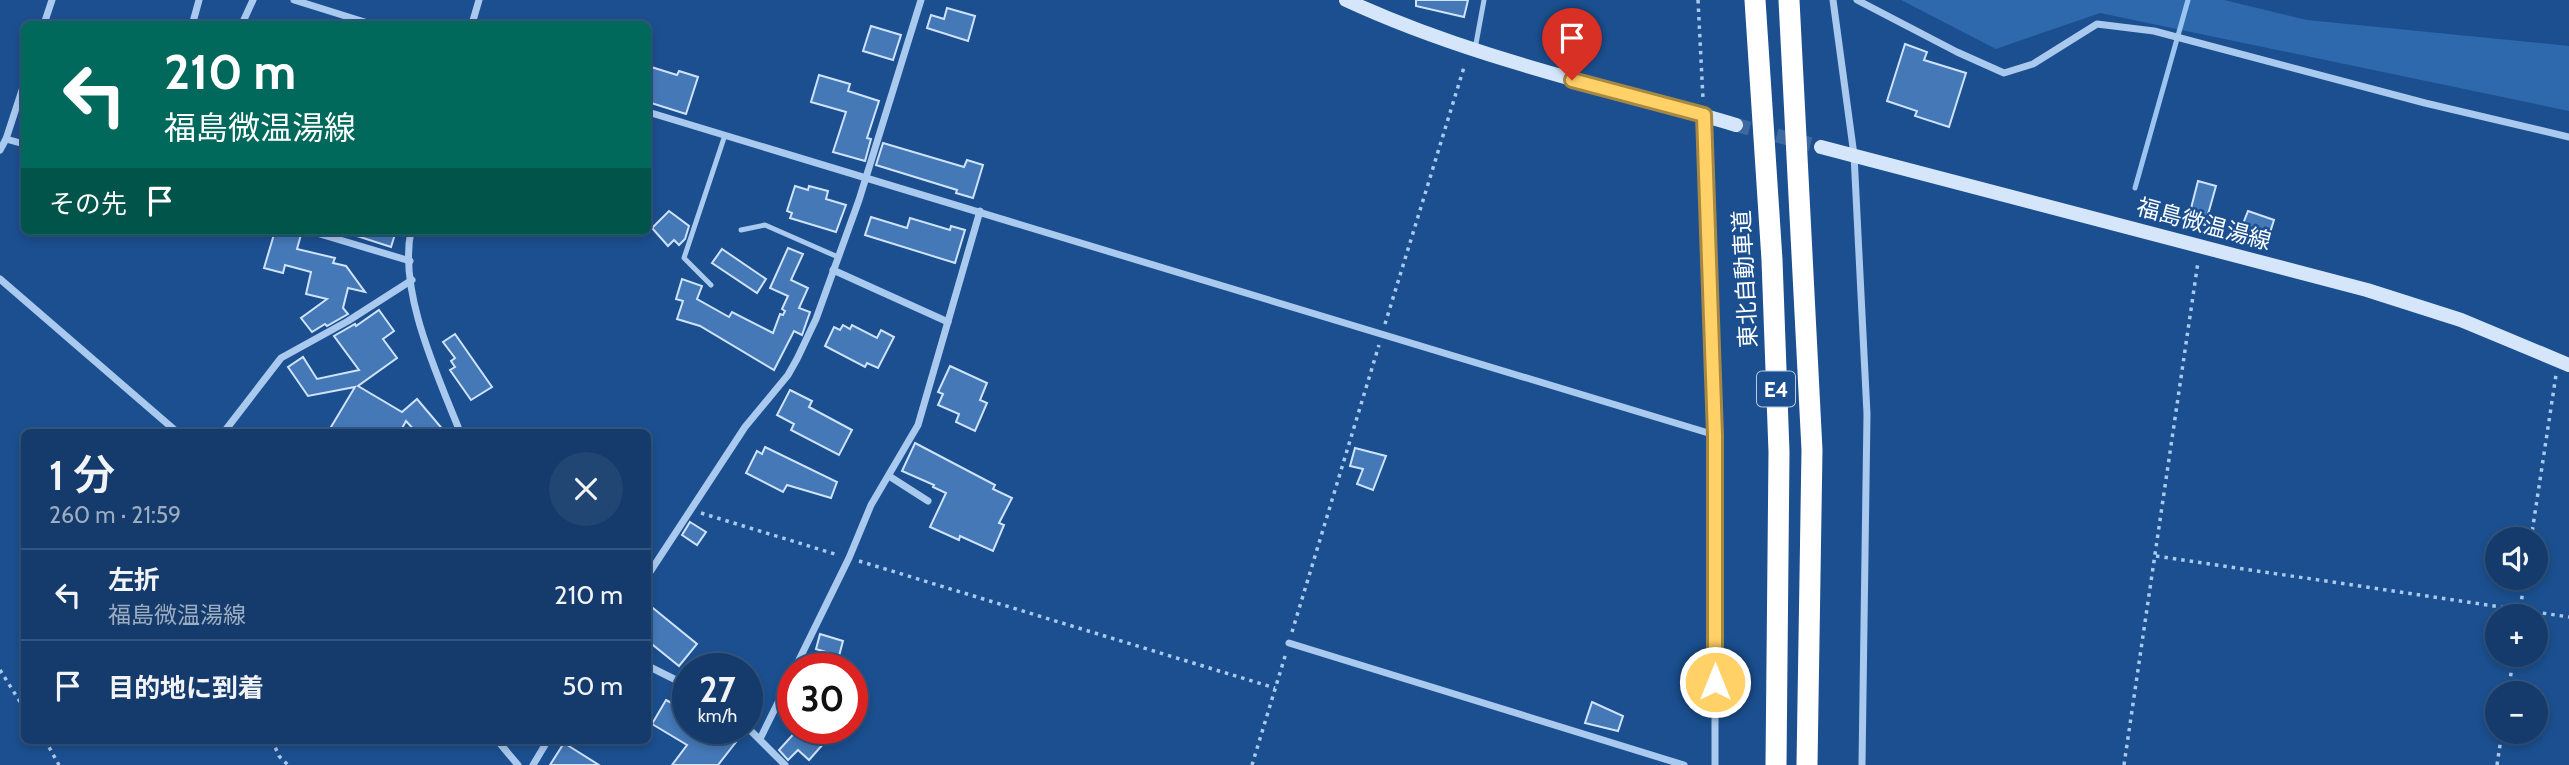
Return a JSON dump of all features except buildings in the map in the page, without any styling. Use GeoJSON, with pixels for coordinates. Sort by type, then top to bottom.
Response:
{"type":"FeatureCollection","features":[{"type":"Feature","properties":{"kind":"highway","name":"東北自動車道"},"geometry":{"type":"LineString","coordinates":[[1756,7],[1772,260],[1779,452],[1776,765]]}},
{"type":"Feature","properties":{"kind":"highway","name":"E4"},"geometry":{"type":"LineString","coordinates":[[1790,7],[1812,450],[1807,765]]}},
{"type":"Feature","properties":{"kind":"main road"},"geometry":{"type":"LineString","coordinates":[[1346,0],[1403,26],[1545,73],[1736,124]]}},
{"type":"Feature","properties":{"kind":"main road","name":"福島微温湯線"},"geometry":{"type":"LineString","coordinates":[[1821,147],[2413,304],[2460,320],[2563,363]]}},
{"type":"Feature","properties":{"kind":"street"},"geometry":{"type":"LineString","coordinates":[[45,21],[52,0]]}},
{"type":"Feature","properties":{"kind":"street"},"geometry":{"type":"LineString","coordinates":[[193,21],[199,0]]}},
{"type":"Feature","properties":{"kind":"street"},"geometry":{"type":"LineString","coordinates":[[243,21],[253,0]]}},
{"type":"Feature","properties":{"kind":"street"},"geometry":{"type":"LineString","coordinates":[[294,0],[361,21]]}},
{"type":"Feature","properties":{"kind":"street"},"geometry":{"type":"LineString","coordinates":[[473,21],[479,0]]}},
{"type":"Feature","properties":{"kind":"street"},"geometry":{"type":"LineString","coordinates":[[651,570],[745,427],[788,375],[816,319],[866,177],[921,0]]}},
{"type":"Feature","properties":{"kind":"street"},"geometry":{"type":"LineString","coordinates":[[1833,0],[1854,155],[1867,414],[1862,765]]}},
{"type":"Feature","properties":{"kind":"street"},"geometry":{"type":"LineString","coordinates":[[1857,0],[2004,73],[2033,64],[2097,24],[2154,31],[2425,103],[2569,137]]}},
{"type":"Feature","properties":{"kind":"street"},"geometry":{"type":"LineString","coordinates":[[0,150],[21,93]]}},
{"type":"Feature","properties":{"kind":"street"},"geometry":{"type":"LineString","coordinates":[[651,113],[1715,435]]}},
{"type":"Feature","properties":{"kind":"street"},"geometry":{"type":"LineString","coordinates":[[1704,115],[1715,435],[1715,765]]}},
{"type":"Feature","properties":{"kind":"street"},"geometry":{"type":"LineString","coordinates":[[6,139],[21,143]]}},
{"type":"Feature","properties":{"kind":"street"},"geometry":{"type":"LineString","coordinates":[[802,653],[849,558],[871,505],[918,425],[980,212]]}},
{"type":"Feature","properties":{"kind":"street"},"geometry":{"type":"LineString","coordinates":[[323,235],[410,261]]}},
{"type":"Feature","properties":{"kind":"street"},"geometry":{"type":"LineString","coordinates":[[411,235],[412,280],[424,335],[459,429]]}},
{"type":"Feature","properties":{"kind":"street"},"geometry":{"type":"LineString","coordinates":[[833,270],[948,322]]}},
{"type":"Feature","properties":{"kind":"street"},"geometry":{"type":"LineString","coordinates":[[0,279],[174,429]]}},
{"type":"Feature","properties":{"kind":"street"},"geometry":{"type":"LineString","coordinates":[[226,429],[281,358],[348,321],[412,280]]}},
{"type":"Feature","properties":{"kind":"street"},"geometry":{"type":"LineString","coordinates":[[889,476],[928,501]]}},
{"type":"Feature","properties":{"kind":"street"},"geometry":{"type":"LineString","coordinates":[[1289,643],[1684,765]]}},
{"type":"Feature","properties":{"kind":"street"},"geometry":{"type":"LineString","coordinates":[[651,668],[672,678]]}},
{"type":"Feature","properties":{"kind":"street"},"geometry":{"type":"LineString","coordinates":[[763,733],[777,704]]}},
{"type":"Feature","properties":{"kind":"street"},"geometry":{"type":"LineString","coordinates":[[763,742],[785,765]]}},
{"type":"Feature","properties":{"kind":"street"},"geometry":{"type":"LineString","coordinates":[[500,744],[518,765]]}},
{"type":"Feature","properties":{"kind":"street"},"geometry":{"type":"LineString","coordinates":[[533,765],[546,744]]}},
{"type":"Feature","properties":{"kind":"lane"},"geometry":{"type":"LineString","coordinates":[[1472,49],[1484,0]]}},
{"type":"Feature","properties":{"kind":"lane"},"geometry":{"type":"LineString","coordinates":[[711,285],[684,258],[725,135]]}},
{"type":"Feature","properties":{"kind":"lane"},"geometry":{"type":"LineString","coordinates":[[741,230],[765,225],[838,257]]}},
{"type":"Feature","properties":{"kind":"path"},"geometry":{"type":"LineString","coordinates":[[1699,0],[1704,115]]}},
{"type":"Feature","properties":{"kind":"path"},"geometry":{"type":"LineString","coordinates":[[1252,765],[1382,334],[1472,49]]}},
{"type":"Feature","properties":{"kind":"path"},"geometry":{"type":"LineString","coordinates":[[2124,765],[2157,556],[2200,247]]}},
{"type":"Feature","properties":{"kind":"path"},"geometry":{"type":"LineString","coordinates":[[2533,527],[2563,363]]}},
{"type":"Feature","properties":{"kind":"path"},"geometry":{"type":"LineString","coordinates":[[690,509],[723,522],[1275,688]]}},
{"type":"Feature","properties":{"kind":"path"},"geometry":{"type":"LineString","coordinates":[[2157,556],[2569,617]]}},
{"type":"Feature","properties":{"kind":"path"},"geometry":{"type":"LineString","coordinates":[[0,670],[21,703]]}},
{"type":"Feature","properties":{"kind":"path"},"geometry":{"type":"LineString","coordinates":[[48,744],[59,765]]}},
{"type":"Feature","properties":{"kind":"path"},"geometry":{"type":"LineString","coordinates":[[274,744],[279,756],[288,765]]}},
{"type":"Feature","properties":{"kind":"path"},"geometry":{"type":"LineString","coordinates":[[2497,765],[2500,744]]}},
{"type":"Feature","properties":{"kind":"shaded area"},"geometry":{"type":"Polygon","coordinates":[[[1901,0],[2224,0],[2307,20],[2569,46],[2569,111],[2100,13],[1996,49],[1901,0]]]}},
{"type":"Feature","properties":{"kind":"waterway"},"geometry":{"type":"LineString","coordinates":[[2135,188],[2188,0]]}},
{"type":"Feature","properties":{"kind":"tunnel"},"geometry":{"type":"LineString","coordinates":[[1736,125],[1821,147]]}},
{"type":"Feature","properties":{"kind":"route"},"geometry":{"type":"LineString","coordinates":[[1572,80],[1704,115],[1715,435],[1715,682]]}}]}
